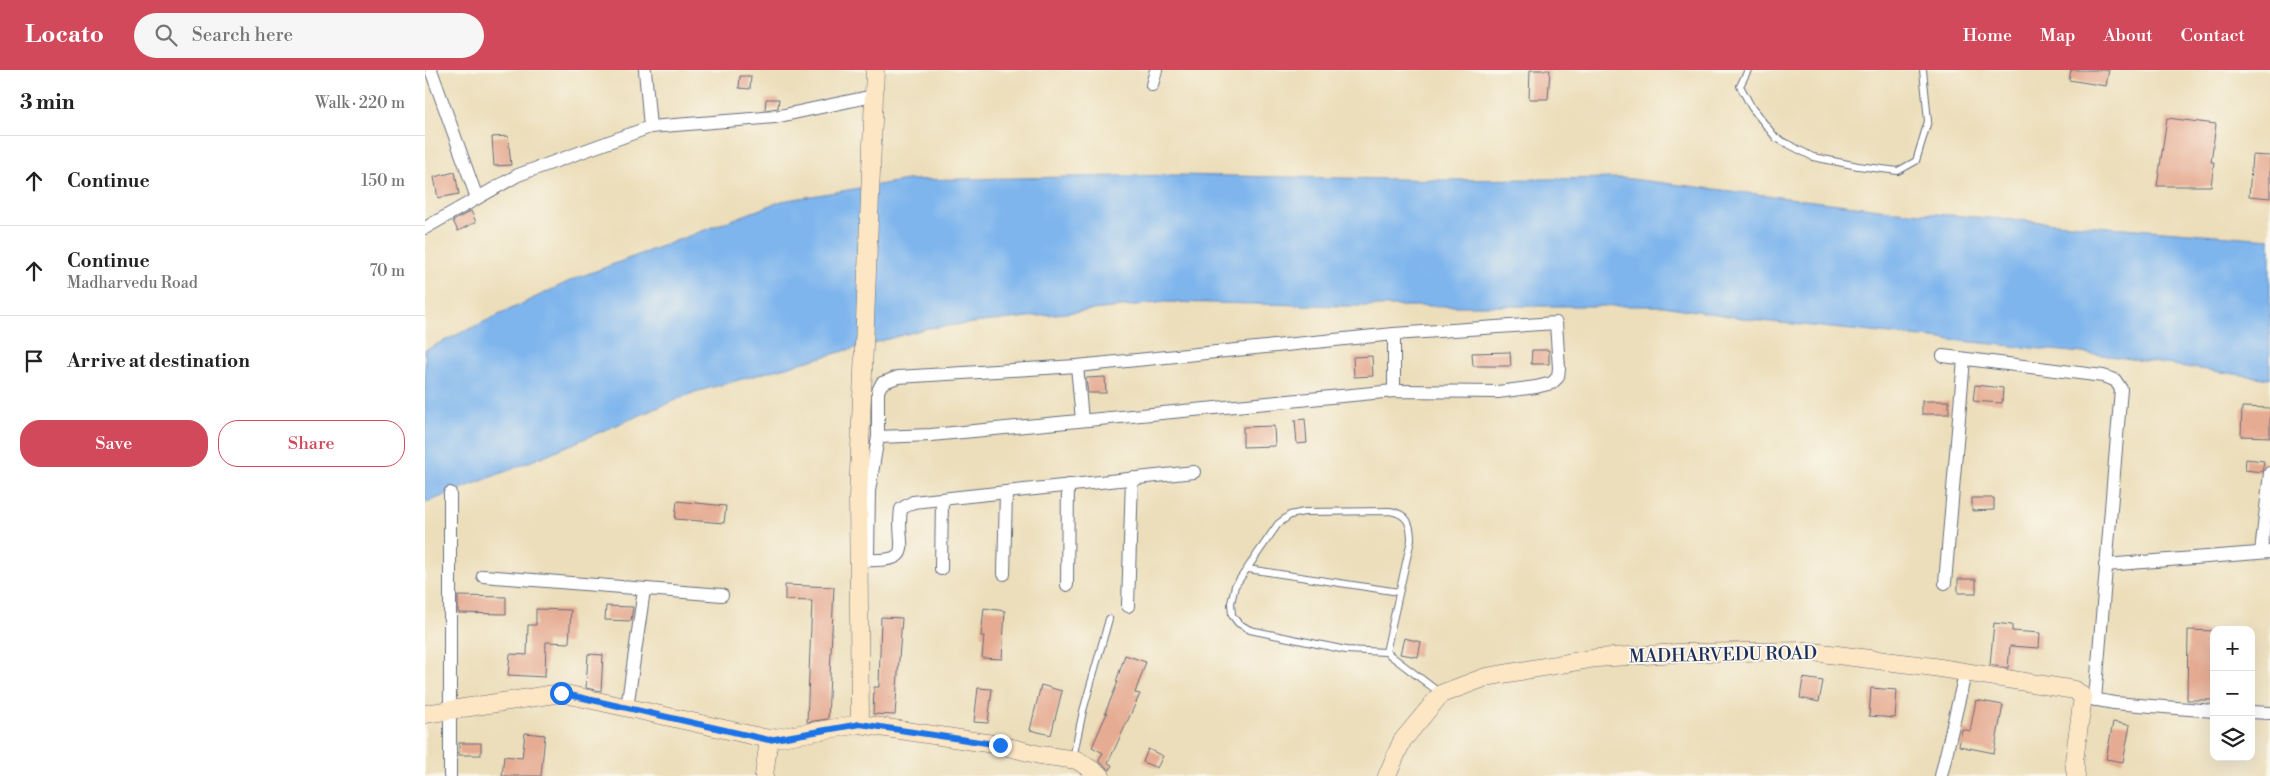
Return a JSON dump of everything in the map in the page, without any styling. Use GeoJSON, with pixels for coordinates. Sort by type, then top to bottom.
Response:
{"type":"FeatureCollection","features":[{"type":"Feature","properties":{"kind":"street"},"geometry":{"type":"LineString","coordinates":[[431,70],[477,198]]}},
{"type":"Feature","properties":{"kind":"street"},"geometry":{"type":"LineString","coordinates":[[645,70],[650,127]]}},
{"type":"Feature","properties":{"kind":"street"},"geometry":{"type":"LineString","coordinates":[[860,724],[861,559],[858,498],[875,70]]}},
{"type":"Feature","properties":{"kind":"street"},"geometry":{"type":"LineString","coordinates":[[1152,85],[1156,70]]}},
{"type":"Feature","properties":{"kind":"street"},"geometry":{"type":"LineString","coordinates":[[425,228],[518,175],[650,127],[775,117],[873,96]]}},
{"type":"Feature","properties":{"kind":"street"},"geometry":{"type":"LineString","coordinates":[[861,559],[868,555],[869,491],[878,437],[879,391],[881,383],[898,377],[1077,366],[1394,334],[1556,323],[1559,368],[1557,377],[1552,383],[1536,387],[1499,392],[1394,391],[931,435],[878,437]]}},
{"type":"Feature","properties":{"kind":"street"},"geometry":{"type":"LineString","coordinates":[[1394,334],[1394,391]]}},
{"type":"Feature","properties":{"kind":"street"},"geometry":{"type":"LineString","coordinates":[[1943,356],[2103,376],[2115,380],[2121,389],[2105,565],[2089,698],[2074,761],[2076,776]]}},
{"type":"Feature","properties":{"kind":"street"},"geometry":{"type":"LineString","coordinates":[[1945,583],[1964,359]]}},
{"type":"Feature","properties":{"kind":"street"},"geometry":{"type":"LineString","coordinates":[[1077,366],[1082,420]]}},
{"type":"Feature","properties":{"kind":"street"},"geometry":{"type":"LineString","coordinates":[[861,559],[889,560],[898,555],[901,550],[900,515],[902,506],[913,502],[1194,472]]}},
{"type":"Feature","properties":{"kind":"street"},"geometry":{"type":"LineString","coordinates":[[2105,565],[2266,552],[2270,473]]}},
{"type":"Feature","properties":{"kind":"street"},"geometry":{"type":"LineString","coordinates":[[1128,606],[1132,478]]}},
{"type":"Feature","properties":{"kind":"street"},"geometry":{"type":"LineString","coordinates":[[1067,585],[1068,485]]}},
{"type":"Feature","properties":{"kind":"street"},"geometry":{"type":"LineString","coordinates":[[1004,574],[1006,492]]}},
{"type":"Feature","properties":{"kind":"street"},"geometry":{"type":"LineString","coordinates":[[450,493],[450,776]]}},
{"type":"Feature","properties":{"kind":"street"},"geometry":{"type":"LineString","coordinates":[[941,570],[942,499]]}},
{"type":"Feature","properties":{"kind":"street"},"geometry":{"type":"LineString","coordinates":[[483,576],[722,595]]}},
{"type":"Feature","properties":{"kind":"street"},"geometry":{"type":"LineString","coordinates":[[627,708],[644,590]]}},
{"type":"Feature","properties":{"kind":"street","name":"MADHARVEDU ROAD"},"geometry":{"type":"LineString","coordinates":[[1387,776],[1402,741],[1441,694],[1486,677],[1596,658],[1678,653],[1805,651],[2063,686],[2089,698]]}},
{"type":"Feature","properties":{"kind":"street"},"geometry":{"type":"LineString","coordinates":[[1941,776],[1965,674]]}},
{"type":"Feature","properties":{"kind":"street"},"geometry":{"type":"LineString","coordinates":[[425,714],[561,693],[769,740],[860,724],[1000,745],[1077,760],[1101,776]]}},
{"type":"Feature","properties":{"kind":"street"},"geometry":{"type":"LineString","coordinates":[[2089,698],[2114,703],[2210,710]]}},
{"type":"Feature","properties":{"kind":"street"},"geometry":{"type":"LineString","coordinates":[[2255,712],[2270,713]]}},
{"type":"Feature","properties":{"kind":"street"},"geometry":{"type":"LineString","coordinates":[[764,776],[769,740]]}},
{"type":"Feature","properties":{"kind":"lane"},"geometry":{"type":"LineString","coordinates":[[1748,70],[1740,86],[1752,108],[1776,138],[1813,156],[1857,166],[1899,171],[1916,161],[1928,121],[1923,70]]}},
{"type":"Feature","properties":{"kind":"lane"},"geometry":{"type":"LineString","coordinates":[[1386,652],[1411,528],[1408,519],[1400,512],[1389,510],[1304,512],[1290,516],[1278,524],[1235,586],[1231,603],[1232,615],[1238,623],[1250,630],[1346,650],[1386,652],[1441,694]]}},
{"type":"Feature","properties":{"kind":"lane"},"geometry":{"type":"LineString","coordinates":[[1248,569],[1399,592]]}},
{"type":"Feature","properties":{"kind":"lane"},"geometry":{"type":"LineString","coordinates":[[1072,760],[1085,702],[1109,619]]}},
{"type":"Feature","properties":{"kind":"water"},"geometry":{"type":"Polygon","coordinates":[[[1177,175],[1449,180],[1623,178],[1896,211],[2270,239],[2270,379],[2102,355],[1761,321],[1663,306],[1347,306],[1166,302],[928,328],[695,392],[527,463],[425,503],[425,350],[574,279],[782,201],[907,180],[1177,175]]]}},
{"type":"Feature","properties":{"kind":"building"},"geometry":{"type":"Polygon","coordinates":[[[1530,70],[1550,70],[1548,99],[1529,99],[1530,70]]]}},
{"type":"Feature","properties":{"kind":"building"},"geometry":{"type":"Polygon","coordinates":[[[2071,70],[2109,70],[2106,86],[2069,80],[2071,70]]]}},
{"type":"Feature","properties":{"kind":"building"},"geometry":{"type":"Polygon","coordinates":[[[740,76],[751,76],[750,89],[739,88],[740,76]]]}},
{"type":"Feature","properties":{"kind":"building"},"geometry":{"type":"Polygon","coordinates":[[[766,99],[779,99],[778,108],[765,110],[766,99]]]}},
{"type":"Feature","properties":{"kind":"building"},"geometry":{"type":"Polygon","coordinates":[[[2167,118],[2216,124],[2211,162],[2214,162],[2211,186],[2157,186],[2167,118]]]}},
{"type":"Feature","properties":{"kind":"building"},"geometry":{"type":"Polygon","coordinates":[[[508,136],[511,165],[494,166],[492,137],[508,136]]]}},
{"type":"Feature","properties":{"kind":"building"},"geometry":{"type":"Polygon","coordinates":[[[2252,155],[2270,156],[2270,198],[2249,196],[2252,155]]]}},
{"type":"Feature","properties":{"kind":"building"},"geometry":{"type":"Polygon","coordinates":[[[455,172],[459,194],[438,198],[434,177],[455,172]]]}},
{"type":"Feature","properties":{"kind":"building"},"geometry":{"type":"Polygon","coordinates":[[[471,211],[476,222],[458,231],[453,221],[471,211]]]}},
{"type":"Feature","properties":{"kind":"building"},"geometry":{"type":"Polygon","coordinates":[[[1532,350],[1549,350],[1549,364],[1531,364],[1532,350]]]}},
{"type":"Feature","properties":{"kind":"building"},"geometry":{"type":"Polygon","coordinates":[[[1510,352],[1511,366],[1473,366],[1472,353],[1510,352]]]}},
{"type":"Feature","properties":{"kind":"building"},"geometry":{"type":"Polygon","coordinates":[[[1372,356],[1373,376],[1354,377],[1353,357],[1372,356]]]}},
{"type":"Feature","properties":{"kind":"building"},"geometry":{"type":"Polygon","coordinates":[[[1105,377],[1106,393],[1088,393],[1086,378],[1105,377]]]}},
{"type":"Feature","properties":{"kind":"building"},"geometry":{"type":"Polygon","coordinates":[[[1975,385],[2003,388],[2002,403],[1973,401],[1975,385]]]}},
{"type":"Feature","properties":{"kind":"building"},"geometry":{"type":"Polygon","coordinates":[[[1922,401],[1949,401],[1949,414],[1922,414],[1922,401]]]}},
{"type":"Feature","properties":{"kind":"building"},"geometry":{"type":"Polygon","coordinates":[[[2242,407],[2270,408],[2270,437],[2241,436],[2242,407]]]}},
{"type":"Feature","properties":{"kind":"building"},"geometry":{"type":"Polygon","coordinates":[[[1305,419],[1307,443],[1297,444],[1295,420],[1305,419]]]}},
{"type":"Feature","properties":{"kind":"building"},"geometry":{"type":"Polygon","coordinates":[[[1274,426],[1275,446],[1243,447],[1243,427],[1274,426]]]}},
{"type":"Feature","properties":{"kind":"building"},"geometry":{"type":"Polygon","coordinates":[[[2246,459],[2264,461],[2262,472],[2245,470],[2246,459]]]}},
{"type":"Feature","properties":{"kind":"building"},"geometry":{"type":"Polygon","coordinates":[[[1972,498],[1994,498],[1994,510],[1972,511],[1972,498]]]}},
{"type":"Feature","properties":{"kind":"building"},"geometry":{"type":"Polygon","coordinates":[[[677,501],[726,506],[724,523],[675,519],[677,501]]]}},
{"type":"Feature","properties":{"kind":"building"},"geometry":{"type":"Polygon","coordinates":[[[1958,579],[1976,579],[1976,593],[1958,593],[1958,579]]]}},
{"type":"Feature","properties":{"kind":"building"},"geometry":{"type":"Polygon","coordinates":[[[785,585],[834,587],[828,719],[807,722],[812,601],[785,600],[785,585]]]}},
{"type":"Feature","properties":{"kind":"building"},"geometry":{"type":"Polygon","coordinates":[[[458,596],[506,597],[506,614],[458,613],[458,596]]]}},
{"type":"Feature","properties":{"kind":"building"},"geometry":{"type":"Polygon","coordinates":[[[606,606],[633,607],[631,621],[605,620],[606,606]]]}},
{"type":"Feature","properties":{"kind":"building"},"geometry":{"type":"Polygon","coordinates":[[[984,608],[1005,611],[1002,659],[982,658],[984,636],[981,636],[984,608]]]}},
{"type":"Feature","properties":{"kind":"building"},"geometry":{"type":"Polygon","coordinates":[[[536,609],[571,610],[569,643],[546,642],[545,677],[508,675],[510,654],[527,655],[528,625],[536,625],[536,609]]]}},
{"type":"Feature","properties":{"kind":"building"},"geometry":{"type":"Polygon","coordinates":[[[881,617],[902,618],[895,715],[873,714],[874,687],[879,687],[881,617]]]}},
{"type":"Feature","properties":{"kind":"building"},"geometry":{"type":"Polygon","coordinates":[[[1994,623],[2012,625],[2012,631],[2040,633],[2039,648],[2010,646],[2008,668],[1990,665],[1994,623]]]}},
{"type":"Feature","properties":{"kind":"building"},"geometry":{"type":"Polygon","coordinates":[[[2188,630],[2210,631],[2210,700],[2187,700],[2188,630]]]}},
{"type":"Feature","properties":{"kind":"building"},"geometry":{"type":"Polygon","coordinates":[[[1404,638],[1421,642],[1418,657],[1400,654],[1404,638]]]}},
{"type":"Feature","properties":{"kind":"building"},"geometry":{"type":"Polygon","coordinates":[[[588,654],[603,655],[601,691],[586,688],[588,654]]]}},
{"type":"Feature","properties":{"kind":"building"},"geometry":{"type":"Polygon","coordinates":[[[1125,655],[1146,662],[1135,693],[1140,694],[1108,763],[1112,765],[1110,770],[1098,761],[1103,753],[1092,747],[1107,713],[1105,713],[1118,682],[1116,682],[1125,655]]]}},
{"type":"Feature","properties":{"kind":"building"},"geometry":{"type":"Polygon","coordinates":[[[1803,678],[1823,681],[1819,702],[1800,698],[1803,678]]]}},
{"type":"Feature","properties":{"kind":"building"},"geometry":{"type":"Polygon","coordinates":[[[1041,685],[1062,691],[1051,735],[1030,730],[1041,685]]]}},
{"type":"Feature","properties":{"kind":"building"},"geometry":{"type":"Polygon","coordinates":[[[978,688],[992,689],[988,723],[974,722],[978,688]]]}},
{"type":"Feature","properties":{"kind":"building"},"geometry":{"type":"Polygon","coordinates":[[[1871,688],[1897,690],[1895,718],[1869,716],[1871,688]]]}},
{"type":"Feature","properties":{"kind":"building"},"geometry":{"type":"Polygon","coordinates":[[[1976,700],[2003,705],[1994,753],[1959,746],[1962,729],[1970,731],[1976,700]]]}},
{"type":"Feature","properties":{"kind":"building"},"geometry":{"type":"Polygon","coordinates":[[[2113,722],[2130,725],[2123,762],[2106,759],[2113,722]]]}},
{"type":"Feature","properties":{"kind":"building"},"geometry":{"type":"Polygon","coordinates":[[[525,733],[545,735],[541,776],[502,776],[504,756],[522,758],[525,733]]]}},
{"type":"Feature","properties":{"kind":"building"},"geometry":{"type":"Polygon","coordinates":[[[459,743],[481,743],[481,755],[459,755],[459,743]]]}},
{"type":"Feature","properties":{"kind":"building"},"geometry":{"type":"Polygon","coordinates":[[[1148,749],[1163,756],[1157,768],[1143,762],[1148,749]]]}},
{"type":"Feature","properties":{"kind":"route"},"geometry":{"type":"LineString","coordinates":[[561,693],[769,740],[860,724],[1000,745]]}}]}
